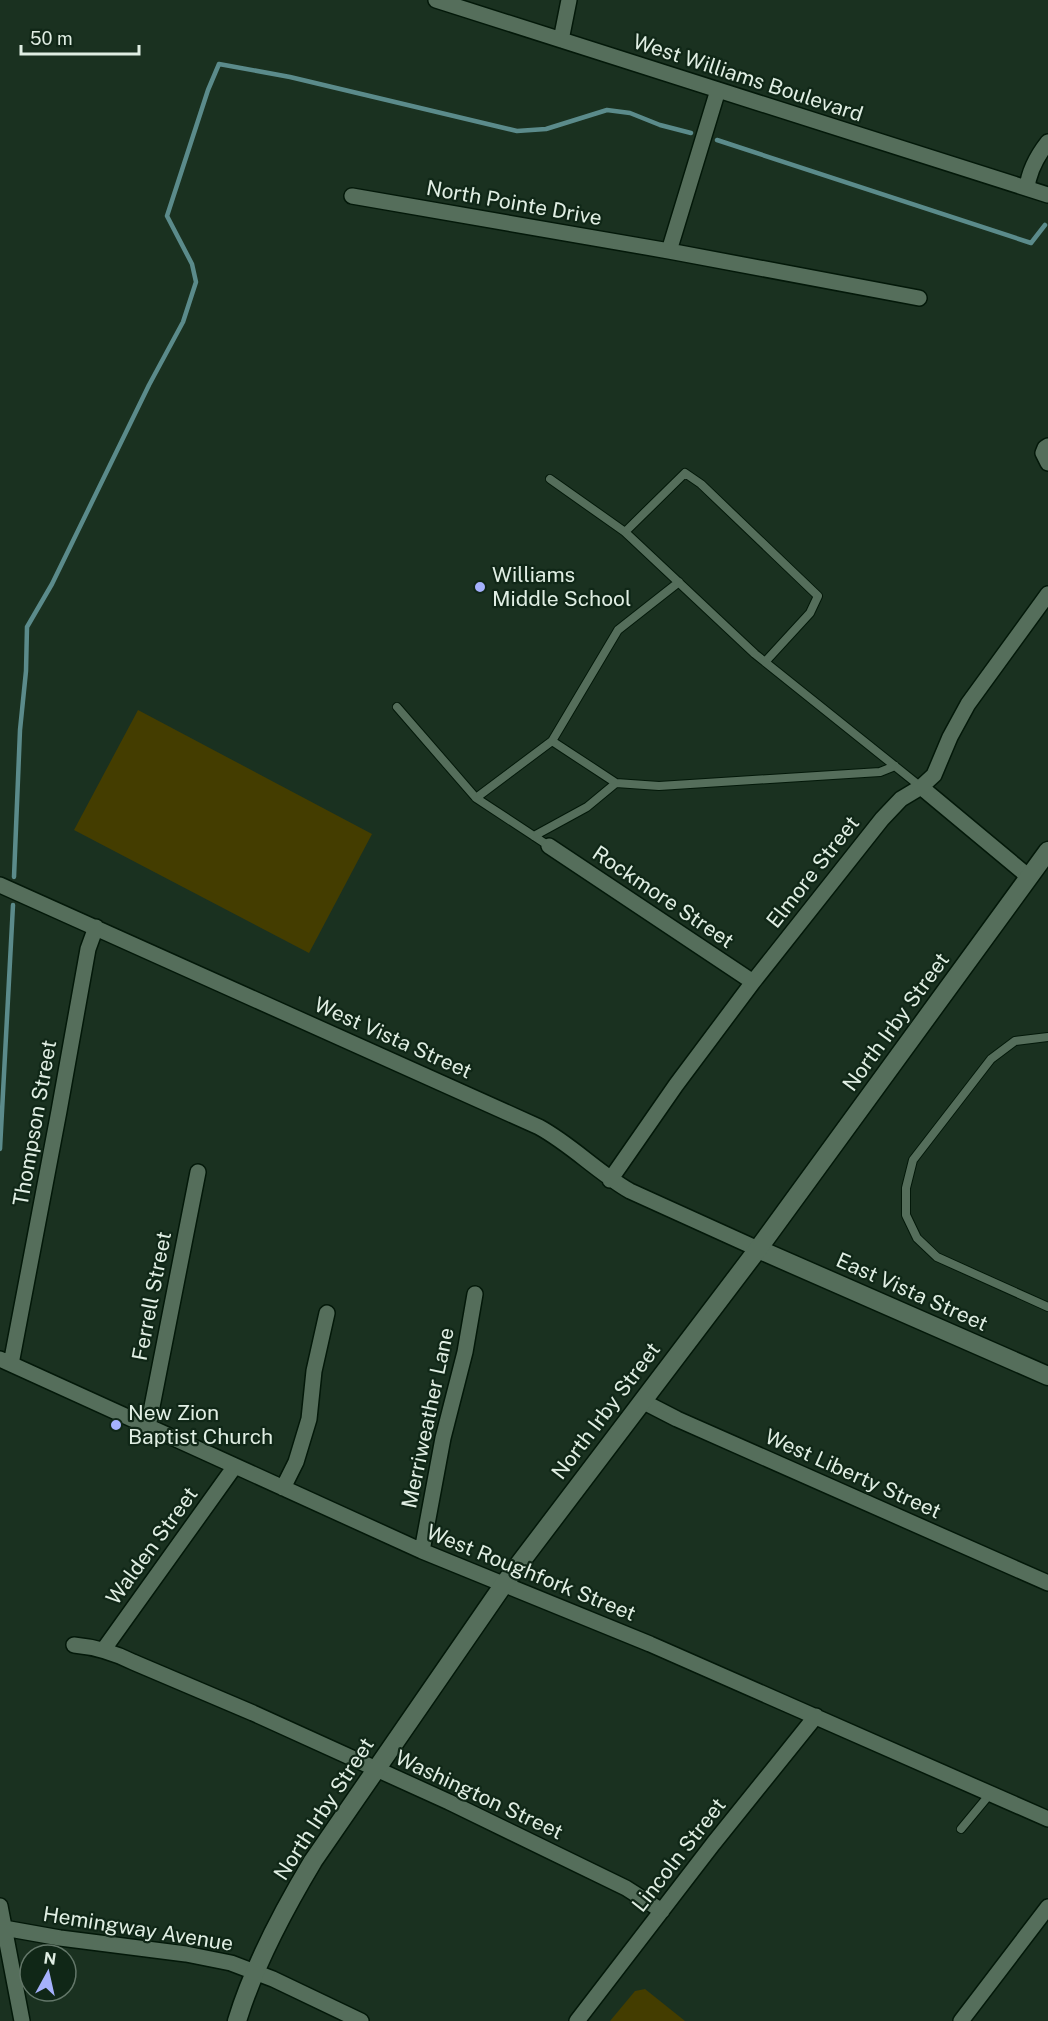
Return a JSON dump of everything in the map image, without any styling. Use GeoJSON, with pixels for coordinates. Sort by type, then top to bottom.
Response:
{"type":"FeatureCollection","features":[{"type":"Feature","properties":{"kind":"main road","name":"North Irby Street"},"geometry":{"type":"LineString","coordinates":[[237,2021],[255,1972],[300,1883],[504,1584],[758,1249],[1048,851]]}},
{"type":"Feature","properties":{"kind":"main road","name":"East Vista Street"},"geometry":{"type":"LineString","coordinates":[[758,1249],[1048,1376]]}},
{"type":"Feature","properties":{"kind":"street","name":"West Williams Boulevard"},"geometry":{"type":"LineString","coordinates":[[436,0],[1048,195]]}},
{"type":"Feature","properties":{"kind":"street"},"geometry":{"type":"LineString","coordinates":[[561,40],[569,0]]}},
{"type":"Feature","properties":{"kind":"street"},"geometry":{"type":"LineString","coordinates":[[669,251],[718,90]]}},
{"type":"Feature","properties":{"kind":"street"},"geometry":{"type":"LineString","coordinates":[[1027,188],[1028,178],[1037,156],[1048,142]]}},
{"type":"Feature","properties":{"kind":"street","name":"North Pointe Drive"},"geometry":{"type":"LineString","coordinates":[[352,196],[669,251],[919,298]]}},
{"type":"Feature","properties":{"kind":"street"},"geometry":{"type":"LineString","coordinates":[[1048,446],[1043,453],[1048,463]]}},
{"type":"Feature","properties":{"kind":"street","name":"Elmore Street"},"geometry":{"type":"LineString","coordinates":[[610,1180],[676,1085],[753,982],[882,819],[901,800],[933,776],[968,704],[1048,594]]}},
{"type":"Feature","properties":{"kind":"street"},"geometry":{"type":"LineString","coordinates":[[921,787],[1029,877]]}},
{"type":"Feature","properties":{"kind":"street","name":"Rockmore Street"},"geometry":{"type":"LineString","coordinates":[[549,846],[753,982]]}},
{"type":"Feature","properties":{"kind":"street","name":"West Vista Street"},"geometry":{"type":"LineString","coordinates":[[0,885],[539,1127],[571,1148],[610,1180],[758,1249]]}},
{"type":"Feature","properties":{"kind":"street","name":"Thompson Street"},"geometry":{"type":"LineString","coordinates":[[6,1361],[57,1122],[87,949],[96,927]]}},
{"type":"Feature","properties":{"kind":"street","name":"Ferrell Street"},"geometry":{"type":"LineString","coordinates":[[148,1427],[198,1172]]}},
{"type":"Feature","properties":{"kind":"street","name":"Merriweather Lane"},"geometry":{"type":"LineString","coordinates":[[422,1551],[443,1438],[465,1352],[475,1294]]}},
{"type":"Feature","properties":{"kind":"street"},"geometry":{"type":"LineString","coordinates":[[283,1488],[296,1462],[309,1419],[316,1360],[327,1313]]}},
{"type":"Feature","properties":{"kind":"street","name":"West Roughfork Street"},"geometry":{"type":"LineString","coordinates":[[6,1361],[422,1551],[816,1716],[1048,1819]]}},
{"type":"Feature","properties":{"kind":"street","name":"West Liberty Street"},"geometry":{"type":"LineString","coordinates":[[642,1401],[677,1419],[1048,1583]]}},
{"type":"Feature","properties":{"kind":"street","name":"Walden Street"},"geometry":{"type":"LineString","coordinates":[[104,1649],[235,1466]]}},
{"type":"Feature","properties":{"kind":"street","name":"Washington Street"},"geometry":{"type":"LineString","coordinates":[[74,1645],[104,1649],[253,1713],[449,1802],[626,1888],[662,1911]]}},
{"type":"Feature","properties":{"kind":"street","name":"Lincoln Street"},"geometry":{"type":"LineString","coordinates":[[577,2021],[713,1844],[816,1716]]}},
{"type":"Feature","properties":{"kind":"street"},"geometry":{"type":"LineString","coordinates":[[0,1906],[22,2021]]}},
{"type":"Feature","properties":{"kind":"street"},"geometry":{"type":"LineString","coordinates":[[960,2021],[1048,1907]]}},
{"type":"Feature","properties":{"kind":"street","name":"Hemingway Avenue"},"geometry":{"type":"LineString","coordinates":[[4,1928],[60,1938],[186,1954],[231,1963],[361,2021]]}},
{"type":"Feature","properties":{"kind":"lane"},"geometry":{"type":"LineString","coordinates":[[625,532],[685,473],[701,484],[819,596],[810,613],[765,662]]}},
{"type":"Feature","properties":{"kind":"lane"},"geometry":{"type":"LineString","coordinates":[[550,478],[625,532],[765,662],[921,787]]}},
{"type":"Feature","properties":{"kind":"lane"},"geometry":{"type":"LineString","coordinates":[[476,798],[552,741],[618,630],[679,582]]}},
{"type":"Feature","properties":{"kind":"lane"},"geometry":{"type":"LineString","coordinates":[[397,706],[476,798],[549,846]]}},
{"type":"Feature","properties":{"kind":"lane"},"geometry":{"type":"LineString","coordinates":[[552,741],[616,783],[659,786],[880,772],[895,766]]}},
{"type":"Feature","properties":{"kind":"lane"},"geometry":{"type":"LineString","coordinates":[[534,836],[587,807],[616,783]]}},
{"type":"Feature","properties":{"kind":"lane"},"geometry":{"type":"LineString","coordinates":[[1047,1037],[1015,1041],[991,1059],[913,1160],[906,1188],[906,1215],[917,1238],[937,1257],[1048,1307]]}},
{"type":"Feature","properties":{"kind":"lane"},"geometry":{"type":"LineString","coordinates":[[961,1829],[990,1794]]}},
{"type":"Feature","properties":{"kind":"shaded area"},"geometry":{"type":"Polygon","coordinates":[[[138,710],[372,834],[309,953],[74,830],[138,710]]]}},
{"type":"Feature","properties":{"kind":"shaded area"},"geometry":{"type":"Polygon","coordinates":[[[645,1989],[685,2021],[610,2021],[635,1991],[645,1989]]]}},
{"type":"Feature","properties":{"kind":"waterway"},"geometry":{"type":"LineString","coordinates":[[14,877],[27,627],[52,584],[149,385],[183,322],[196,282],[192,264],[167,216],[208,90],[219,64],[290,77],[517,131],[546,129],[607,110],[630,113],[660,125],[691,133]]}},
{"type":"Feature","properties":{"kind":"waterway"},"geometry":{"type":"LineString","coordinates":[[717,140],[1031,243],[1045,225]]}},
{"type":"Feature","properties":{"kind":"waterway"},"geometry":{"type":"LineString","coordinates":[[0,1149],[13,905]]}},
{"type":"Feature","properties":{"kind":"place","name":"Williams Middle School"},"geometry":{"type":"Point","coordinates":[480,587]}},
{"type":"Feature","properties":{"kind":"place","name":"New Zion Baptist Church"},"geometry":{"type":"Point","coordinates":[116,1425]}}]}
